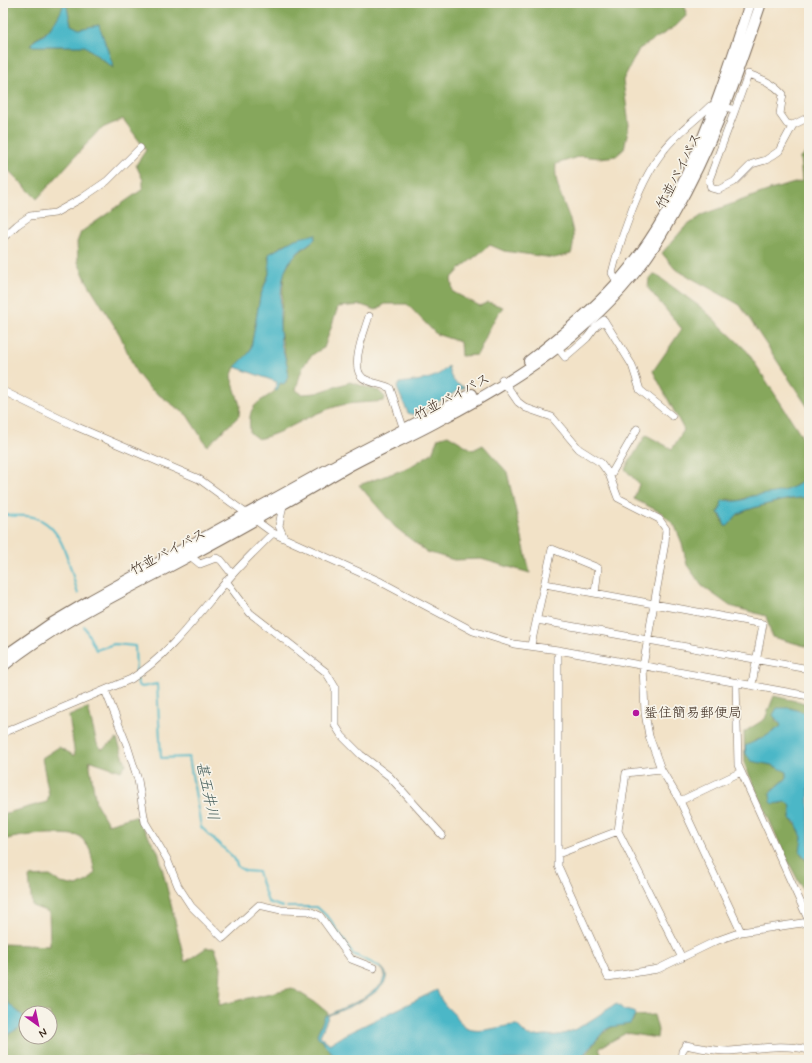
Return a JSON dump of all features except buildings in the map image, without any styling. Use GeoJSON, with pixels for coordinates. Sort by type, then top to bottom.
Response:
{"type":"FeatureCollection","features":[{"type":"Feature","properties":{"kind":"highway","name":"竹並バイパス"},"geometry":{"type":"LineString","coordinates":[[3,658],[58,619],[247,514],[404,430],[504,381],[553,343],[597,304],[617,282],[650,238],[680,188],[701,146],[726,107],[750,3]]}},
{"type":"Feature","properties":{"kind":"highway","name":"竹並バイパス"},"geometry":{"type":"LineString","coordinates":[[3,666],[56,629],[255,521],[350,466],[441,420],[558,348],[597,314],[641,265],[685,193],[708,148],[726,107],[761,3]]}},
{"type":"Feature","properties":{"kind":"street"},"geometry":{"type":"LineString","coordinates":[[793,125],[787,124],[780,114],[783,94],[776,86],[748,74],[726,107],[709,180],[711,188],[718,190],[734,182],[752,164],[766,160],[779,151],[793,125],[809,117]]}},
{"type":"Feature","properties":{"kind":"street"},"geometry":{"type":"LineString","coordinates":[[617,282],[612,273],[619,246],[653,166],[664,149],[710,106],[726,107]]}},
{"type":"Feature","properties":{"kind":"street"},"geometry":{"type":"LineString","coordinates":[[3,238],[17,225],[30,216],[55,213],[108,181],[140,148]]}},
{"type":"Feature","properties":{"kind":"street"},"geometry":{"type":"LineString","coordinates":[[369,316],[356,362],[359,372],[363,378],[390,388],[404,430]]}},
{"type":"Feature","properties":{"kind":"street"},"geometry":{"type":"LineString","coordinates":[[558,348],[565,357],[587,338],[596,326],[604,320],[632,365],[640,390],[672,416]]}},
{"type":"Feature","properties":{"kind":"street"},"geometry":{"type":"LineString","coordinates":[[504,381],[518,402],[526,408],[552,417],[579,449],[601,463],[610,476],[618,498],[659,519],[666,529],[666,542],[653,603],[643,666],[645,713],[649,736],[661,769],[680,801],[741,932]]}},
{"type":"Feature","properties":{"kind":"street"},"geometry":{"type":"LineString","coordinates":[[3,391],[82,429],[199,479],[273,533],[381,582],[473,631],[514,644],[531,645],[643,666],[752,684],[809,696]]}},
{"type":"Feature","properties":{"kind":"street"},"geometry":{"type":"LineString","coordinates":[[610,476],[637,429]]}},
{"type":"Feature","properties":{"kind":"street"},"geometry":{"type":"LineString","coordinates":[[283,505],[279,526],[284,538]]}},
{"type":"Feature","properties":{"kind":"street"},"geometry":{"type":"LineString","coordinates":[[3,733],[132,679],[150,667],[182,634],[232,574],[273,533]]}},
{"type":"Feature","properties":{"kind":"street"},"geometry":{"type":"LineString","coordinates":[[531,645],[552,549],[598,568],[595,593]]}},
{"type":"Feature","properties":{"kind":"street"},"geometry":{"type":"LineString","coordinates":[[190,556],[200,564],[216,558],[221,560],[232,574]]}},
{"type":"Feature","properties":{"kind":"street"},"geometry":{"type":"LineString","coordinates":[[226,581],[250,613],[326,672],[335,687],[335,725],[342,736],[361,755],[389,776],[442,835]]}},
{"type":"Feature","properties":{"kind":"street"},"geometry":{"type":"LineString","coordinates":[[545,584],[763,624],[752,684]]}},
{"type":"Feature","properties":{"kind":"street"},"geometry":{"type":"LineString","coordinates":[[537,620],[809,669]]}},
{"type":"Feature","properties":{"kind":"street"},"geometry":{"type":"LineString","coordinates":[[558,650],[558,866],[608,977],[658,969],[716,941],[741,932],[809,922],[738,765],[736,682]]}},
{"type":"Feature","properties":{"kind":"street"},"geometry":{"type":"LineString","coordinates":[[105,690],[134,766],[145,822],[168,859],[178,886],[191,906],[223,938],[259,905],[281,910],[309,911],[320,916],[351,959],[374,968]]}},
{"type":"Feature","properties":{"kind":"street"},"geometry":{"type":"LineString","coordinates":[[661,769],[626,773],[618,831],[682,958]]}},
{"type":"Feature","properties":{"kind":"street"},"geometry":{"type":"LineString","coordinates":[[680,801],[741,772]]}},
{"type":"Feature","properties":{"kind":"street"},"geometry":{"type":"LineString","coordinates":[[558,854],[618,831]]}},
{"type":"Feature","properties":{"kind":"street"},"geometry":{"type":"LineString","coordinates":[[681,1060],[682,1051],[686,1045],[729,1050],[766,1047],[797,1047],[809,1050]]}},
{"type":"Feature","properties":{"kind":"green space"},"geometry":{"type":"Polygon","coordinates":[[[3,3],[64,3],[60,15],[53,25],[44,34],[34,40],[31,46],[85,46],[113,68],[99,25],[79,29],[71,25],[66,3],[683,3],[687,12],[686,16],[676,26],[639,49],[623,80],[629,125],[624,149],[616,156],[600,158],[581,156],[556,164],[558,187],[573,231],[571,254],[554,258],[504,251],[490,245],[462,267],[451,279],[453,292],[480,306],[488,302],[503,307],[492,324],[477,355],[461,356],[460,342],[436,334],[407,304],[385,304],[376,310],[361,305],[338,307],[324,348],[312,356],[304,365],[296,390],[302,394],[316,393],[350,382],[379,391],[385,397],[384,401],[349,404],[328,409],[278,432],[258,439],[250,433],[250,419],[252,411],[259,402],[277,388],[280,383],[286,382],[288,370],[280,330],[284,272],[291,259],[315,239],[290,242],[273,252],[268,257],[271,268],[260,297],[251,348],[249,353],[235,367],[231,377],[240,405],[239,416],[207,446],[187,415],[148,387],[136,372],[120,335],[86,280],[78,262],[77,242],[81,232],[143,189],[143,180],[136,165],[146,150],[123,119],[100,129],[37,199],[3,165],[3,3]]]}},
{"type":"Feature","properties":{"kind":"green space"},"geometry":{"type":"Polygon","coordinates":[[[809,150],[809,409],[740,305],[675,269],[662,253],[685,227],[704,214],[770,190],[802,181],[800,158],[809,150]]]}},
{"type":"Feature","properties":{"kind":"green space"},"geometry":{"type":"Polygon","coordinates":[[[655,274],[703,309],[747,351],[800,433],[809,457],[807,477],[791,488],[780,493],[751,496],[738,501],[727,499],[718,511],[725,526],[744,511],[795,498],[809,498],[809,647],[772,637],[766,616],[730,606],[702,586],[687,565],[682,543],[675,526],[662,513],[634,499],[639,484],[625,469],[646,435],[672,449],[684,430],[653,371],[682,329],[648,288],[649,278],[655,274]]]}},
{"type":"Feature","properties":{"kind":"green space"},"geometry":{"type":"Polygon","coordinates":[[[448,435],[473,450],[483,445],[507,472],[530,573],[481,559],[454,560],[427,552],[395,527],[359,485],[408,468],[432,453],[438,438],[448,435]]]}},
{"type":"Feature","properties":{"kind":"green space"},"geometry":{"type":"Polygon","coordinates":[[[774,696],[809,704],[809,714],[790,708],[775,720],[781,725],[780,727],[765,737],[754,741],[764,763],[781,768],[787,772],[787,778],[770,792],[779,804],[785,801],[789,803],[791,807],[790,819],[799,828],[802,837],[802,855],[809,865],[809,902],[784,853],[745,765],[744,732],[765,719],[774,696]]]}},
{"type":"Feature","properties":{"kind":"green space"},"geometry":{"type":"Polygon","coordinates":[[[88,708],[97,744],[102,749],[117,739],[126,764],[121,771],[89,760],[96,803],[108,824],[135,816],[158,851],[185,962],[206,948],[215,948],[221,967],[219,1005],[292,988],[316,1003],[328,1013],[317,1034],[334,1055],[332,1060],[3,1060],[3,1037],[18,1028],[18,1045],[58,1045],[58,1005],[18,1005],[18,1012],[7,1002],[4,993],[3,944],[50,946],[49,912],[32,906],[29,877],[50,876],[61,883],[77,886],[89,880],[95,873],[90,849],[80,836],[41,834],[3,840],[3,814],[47,802],[49,795],[42,758],[59,747],[75,756],[69,716],[88,708]]]}},
{"type":"Feature","properties":{"kind":"green space"},"geometry":{"type":"Polygon","coordinates":[[[654,1015],[658,1030],[657,1038],[626,1033],[599,1048],[603,1060],[579,1060],[587,1053],[599,1037],[610,1028],[633,1021],[635,1016],[654,1015]]]}},
{"type":"Feature","properties":{"kind":"water"},"geometry":{"type":"Polygon","coordinates":[[[64,3],[66,3],[71,25],[79,29],[99,25],[114,68],[85,46],[31,46],[34,41],[45,34],[51,27],[59,16],[64,3]]]}},
{"type":"Feature","properties":{"kind":"water"},"geometry":{"type":"Polygon","coordinates":[[[316,234],[315,239],[293,257],[285,271],[281,291],[280,325],[281,343],[287,364],[288,374],[284,384],[280,383],[277,391],[275,390],[277,382],[235,367],[249,353],[251,348],[260,297],[269,274],[269,254],[295,239],[316,234]]]}},
{"type":"Feature","properties":{"kind":"water"},"geometry":{"type":"Polygon","coordinates":[[[448,366],[453,380],[465,387],[414,415],[408,413],[397,388],[400,383],[426,379],[438,375],[448,366]]]}},
{"type":"Feature","properties":{"kind":"water"},"geometry":{"type":"Polygon","coordinates":[[[809,464],[809,498],[795,498],[743,511],[735,517],[728,526],[725,526],[721,515],[718,513],[722,501],[739,501],[752,496],[779,492],[796,486],[807,473],[809,464]]]}},
{"type":"Feature","properties":{"kind":"water"},"geometry":{"type":"Polygon","coordinates":[[[777,708],[790,708],[809,714],[809,865],[800,852],[802,837],[796,823],[790,819],[791,807],[789,803],[785,802],[774,804],[771,802],[770,793],[787,778],[787,772],[772,765],[751,761],[746,754],[745,746],[765,737],[780,727],[781,725],[773,715],[777,708]]]}},
{"type":"Feature","properties":{"kind":"water"},"geometry":{"type":"Polygon","coordinates":[[[383,970],[385,972],[386,980],[380,988],[359,1002],[329,1015],[320,1036],[330,1044],[344,1035],[437,990],[442,1002],[462,1025],[472,1030],[484,1030],[517,1025],[528,1036],[556,1035],[574,1030],[584,1025],[617,1004],[624,1010],[634,1012],[635,1016],[630,1024],[611,1027],[605,1030],[579,1060],[332,1060],[334,1055],[317,1034],[325,1016],[363,999],[381,985],[385,975],[383,970]]]}},
{"type":"Feature","properties":{"kind":"water"},"geometry":{"type":"Polygon","coordinates":[[[3,988],[7,1002],[18,1012],[18,1029],[4,1037],[3,988]]]}},
{"type":"Feature","properties":{"kind":"waterway","name":"甚五井川"},"geometry":{"type":"LineString","coordinates":[[3,514],[12,516],[27,516],[39,519],[49,526],[57,535],[63,546],[78,594]]}},
{"type":"Feature","properties":{"kind":"waterway","name":"甚五井川"},"geometry":{"type":"LineString","coordinates":[[84,626],[96,650],[114,644],[135,646],[136,673]]}},
{"type":"Feature","properties":{"kind":"waterway","name":"甚五井川"},"geometry":{"type":"LineString","coordinates":[[137,677],[138,685],[142,687],[157,684],[161,758],[189,757],[201,827],[234,858],[238,867],[245,871],[258,872],[268,902],[283,907]]}},
{"type":"Feature","properties":{"kind":"waterway","name":"甚五井川"},"geometry":{"type":"LineString","coordinates":[[287,907],[317,907],[330,919],[353,954],[380,967]]}},
{"type":"Feature","properties":{"kind":"place","name":"蜑住簡易郵便局"},"geometry":{"type":"Point","coordinates":[636,713]}}]}
